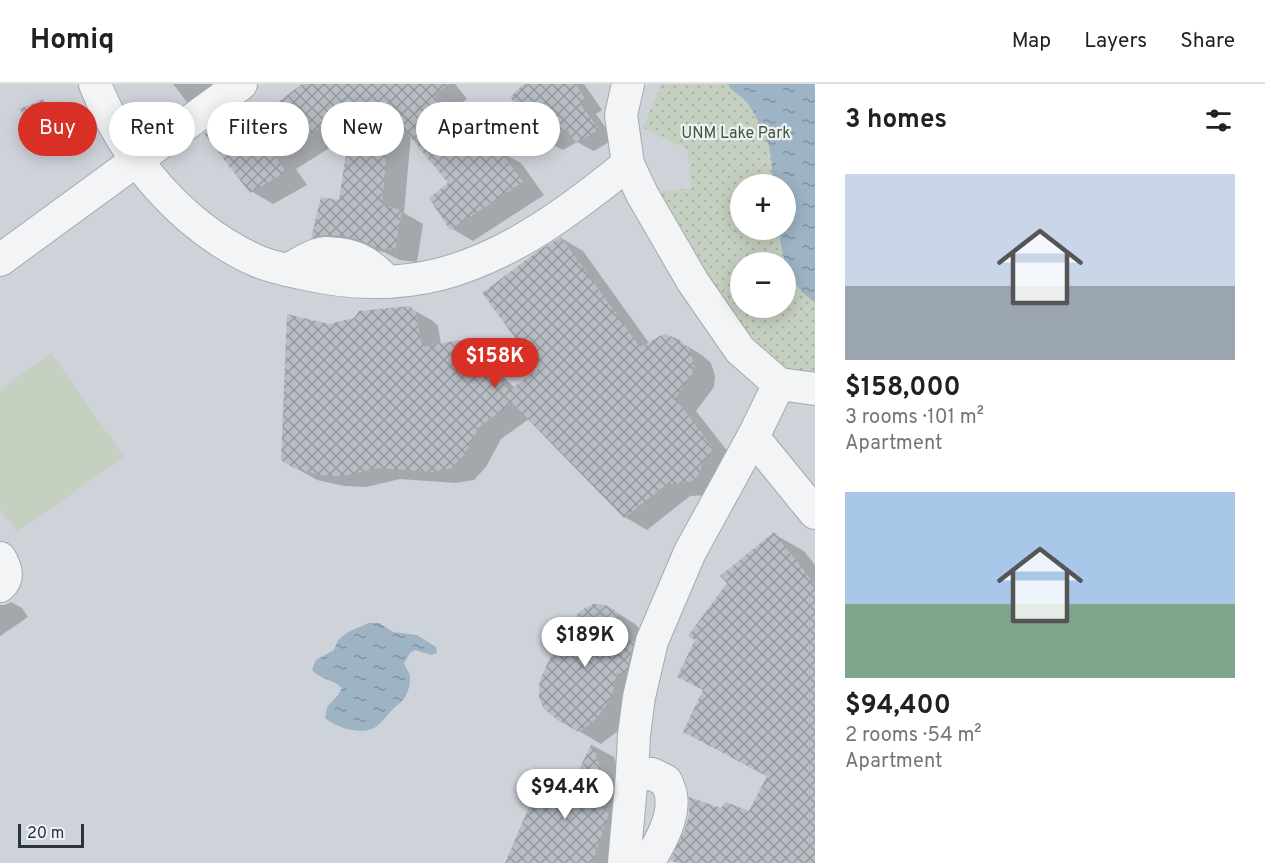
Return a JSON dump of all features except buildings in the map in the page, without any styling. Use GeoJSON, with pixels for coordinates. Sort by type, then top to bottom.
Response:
{"type":"FeatureCollection","features":[{"type":"Feature","properties":{"kind":"lane"},"geometry":{"type":"LineString","coordinates":[[95,84],[112,122],[136,161],[162,191],[190,217],[223,242],[258,261],[323,278],[363,283],[403,281],[442,273],[482,259],[533,234],[572,208],[628,164]]}},
{"type":"Feature","properties":{"kind":"lane"},"geometry":{"type":"LineString","coordinates":[[0,260],[241,84]]}},
{"type":"Feature","properties":{"kind":"lane"},"geometry":{"type":"LineString","coordinates":[[628,84],[621,115],[628,164],[642,194],[693,282],[740,350],[779,384],[815,389]]}},
{"type":"Feature","properties":{"kind":"lane"},"geometry":{"type":"LineString","coordinates":[[624,863],[634,735],[639,697],[652,641],[690,552],[753,437],[779,384]]}},
{"type":"Feature","properties":{"kind":"lane"},"geometry":{"type":"LineString","coordinates":[[753,437],[815,513]]}},
{"type":"Feature","properties":{"kind":"lane"},"geometry":{"type":"LineString","coordinates":[[0,558],[5,566],[6,577],[0,586]]}},
{"type":"Feature","properties":{"kind":"lane"},"geometry":{"type":"LineString","coordinates":[[632,774],[652,774],[659,777],[666,781],[671,794],[672,807],[667,824],[648,863]]}},
{"type":"Feature","properties":{"kind":"shaded area"},"geometry":{"type":"Polygon","coordinates":[[[0,84],[815,84],[815,863],[0,863],[0,84]]]}},
{"type":"Feature","properties":{"kind":"green space","name":"UNM Lake Park"},"geometry":{"type":"Polygon","coordinates":[[[661,84],[815,84],[815,389],[779,384],[731,318],[796,318],[796,252],[730,252],[730,316],[642,194],[692,188],[687,149],[643,128],[661,84]]]}},
{"type":"Feature","properties":{"kind":"green space"},"geometry":{"type":"Polygon","coordinates":[[[51,353],[124,457],[17,532],[0,509],[0,390],[51,353]]]}},
{"type":"Feature","properties":{"kind":"water"},"geometry":{"type":"Polygon","coordinates":[[[728,84],[815,84],[815,302],[796,284],[796,252],[782,251],[780,240],[796,240],[796,174],[772,174],[768,143],[755,115],[747,102],[728,84]]]}},
{"type":"Feature","properties":{"kind":"water"},"geometry":{"type":"Polygon","coordinates":[[[369,623],[379,623],[393,632],[417,635],[436,647],[437,653],[431,655],[415,650],[410,653],[404,663],[410,679],[403,700],[374,728],[355,731],[336,725],[325,718],[327,707],[342,688],[312,670],[316,660],[334,650],[338,640],[348,632],[369,623]]]}}]}
